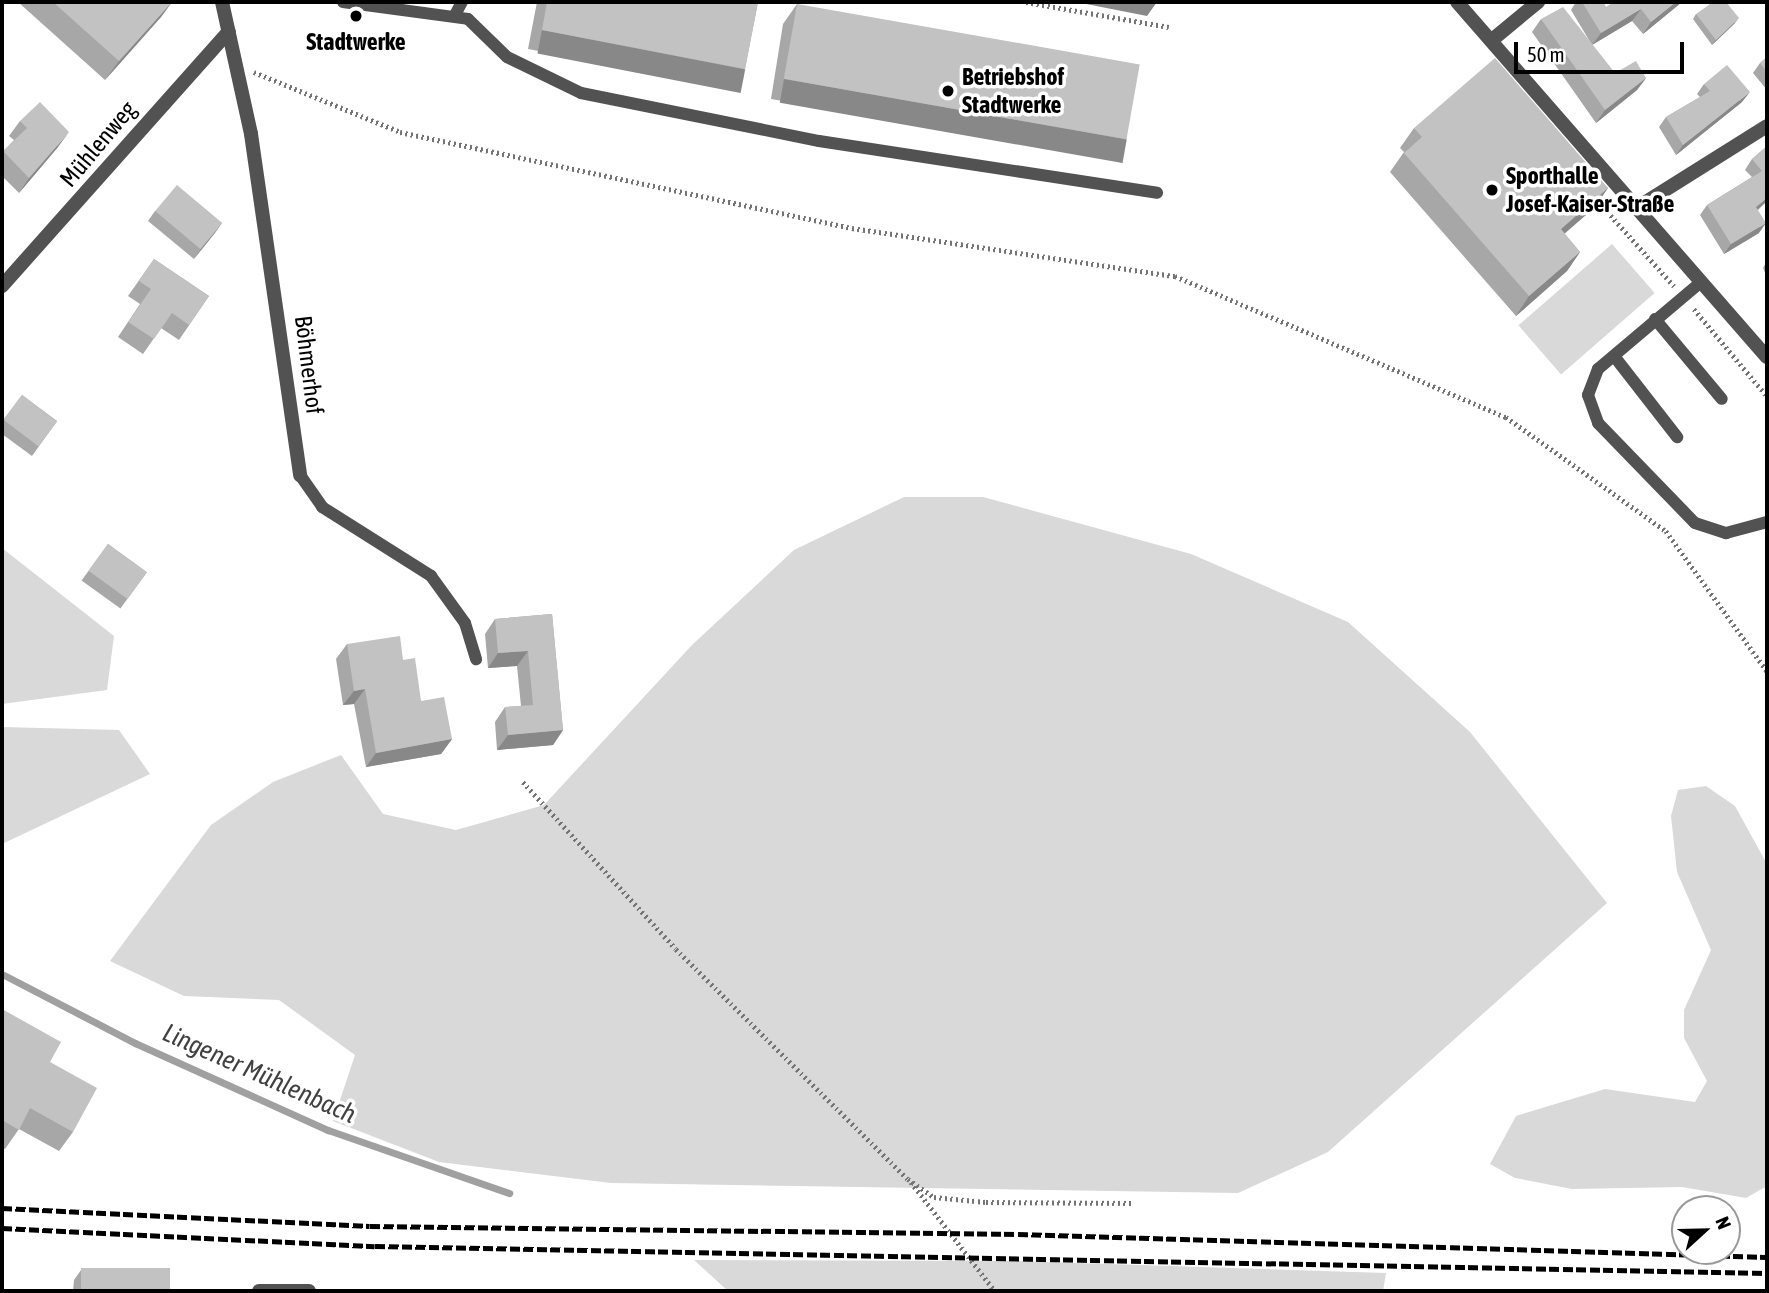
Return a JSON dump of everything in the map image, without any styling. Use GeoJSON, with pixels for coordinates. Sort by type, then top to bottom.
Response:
{"type":"FeatureCollection","features":[{"type":"Feature","properties":{"kind":"street","name":"Böhmerhof"},"geometry":{"type":"LineString","coordinates":[[222,2],[238,66],[300,475]]}},
{"type":"Feature","properties":{"kind":"street"},"geometry":{"type":"LineString","coordinates":[[1457,2],[1767,357]]}},
{"type":"Feature","properties":{"kind":"street"},"geometry":{"type":"LineString","coordinates":[[1492,40],[1538,2]]}},
{"type":"Feature","properties":{"kind":"street","name":"Mühlenweg"},"geometry":{"type":"LineString","coordinates":[[2,286],[229,31]]}},
{"type":"Feature","properties":{"kind":"street"},"geometry":{"type":"LineString","coordinates":[[1638,207],[1767,127]]}},
{"type":"Feature","properties":{"kind":"street"},"geometry":{"type":"LineString","coordinates":[[258,1291],[309,1291]]}},
{"type":"Feature","properties":{"kind":"lane"},"geometry":{"type":"LineString","coordinates":[[343,2],[455,15],[478,25],[508,57],[581,93],[819,141],[1157,193]]}},
{"type":"Feature","properties":{"kind":"lane"},"geometry":{"type":"LineString","coordinates":[[455,15],[462,2]]}},
{"type":"Feature","properties":{"kind":"lane"},"geometry":{"type":"LineString","coordinates":[[1701,282],[1682,294],[1598,369],[1588,395],[1606,432],[1695,523],[1726,533],[1767,522]]}},
{"type":"Feature","properties":{"kind":"lane"},"geometry":{"type":"LineString","coordinates":[[1655,319],[1722,399]]}},
{"type":"Feature","properties":{"kind":"lane"},"geometry":{"type":"LineString","coordinates":[[1614,356],[1677,437]]}},
{"type":"Feature","properties":{"kind":"lane","name":"Böhmerhof"},"geometry":{"type":"LineString","coordinates":[[300,475],[322,507],[431,576],[465,623],[476,659]]}},
{"type":"Feature","properties":{"kind":"path"},"geometry":{"type":"LineString","coordinates":[[1026,2],[1169,27]]}},
{"type":"Feature","properties":{"kind":"path"},"geometry":{"type":"LineString","coordinates":[[238,66],[400,132],[852,228],[1175,276],[1506,417],[1666,531],[1767,671]]}},
{"type":"Feature","properties":{"kind":"path"},"geometry":{"type":"LineString","coordinates":[[1591,192],[1682,294],[1767,396]]}},
{"type":"Feature","properties":{"kind":"path"},"geometry":{"type":"LineString","coordinates":[[523,782],[676,949],[908,1179],[995,1291]]}},
{"type":"Feature","properties":{"kind":"path"},"geometry":{"type":"LineString","coordinates":[[908,1179],[934,1196],[960,1199],[1131,1203]]}},
{"type":"Feature","properties":{"kind":"path"},"geometry":{"type":"LineString","coordinates":[[346,1291],[406,1291]]}},
{"type":"Feature","properties":{"kind":"shaded area"},"geometry":{"type":"Polygon","coordinates":[[[1612,244],[1655,293],[1561,374],[1518,325],[1612,244]]]}},
{"type":"Feature","properties":{"kind":"shaded area"},"geometry":{"type":"Polygon","coordinates":[[[904,497],[983,497],[1191,554],[1348,622],[1470,732],[1607,903],[1328,1152],[1238,1193],[611,1183],[439,1162],[333,1121],[355,1055],[279,1000],[184,996],[110,961],[211,825],[273,782],[341,755],[383,814],[456,830],[544,805],[692,645],[794,550],[904,497]]]}},
{"type":"Feature","properties":{"kind":"shaded area"},"geometry":{"type":"Polygon","coordinates":[[[2,548],[114,636],[107,690],[2,704],[2,548]]]}},
{"type":"Feature","properties":{"kind":"shaded area"},"geometry":{"type":"Polygon","coordinates":[[[2,727],[119,730],[150,774],[2,844],[2,727]]]}},
{"type":"Feature","properties":{"kind":"shaded area"},"geometry":{"type":"Polygon","coordinates":[[[1706,786],[1735,806],[1767,864],[1767,1186],[1746,1198],[1741,1195],[1682,1187],[1572,1189],[1515,1178],[1490,1164],[1516,1116],[1605,1089],[1695,1102],[1707,1081],[1684,1038],[1684,1010],[1711,950],[1677,872],[1671,816],[1678,790],[1706,786]]]}},
{"type":"Feature","properties":{"kind":"shaded area"},"geometry":{"type":"Polygon","coordinates":[[[694,1260],[1013,1261],[1386,1273],[1383,1291],[728,1291],[694,1260]]]}},
{"type":"Feature","properties":{"kind":"building"},"geometry":{"type":"Polygon","coordinates":[[[53,2],[172,2],[119,61],[53,2]]]}},
{"type":"Feature","properties":{"kind":"building"},"geometry":{"type":"Polygon","coordinates":[[[547,2],[758,2],[745,69],[542,30],[547,2]]]}},
{"type":"Feature","properties":{"kind":"building"},"geometry":{"type":"Polygon","coordinates":[[[1582,2],[1603,2],[1606,7],[1613,2],[1676,2],[1651,22],[1641,9],[1601,33],[1582,2]]]}},
{"type":"Feature","properties":{"kind":"building"},"geometry":{"type":"Polygon","coordinates":[[[1713,2],[1726,2],[1739,18],[1716,40],[1696,14],[1713,2]]]}},
{"type":"Feature","properties":{"kind":"building","name":"Betriebshof Stadtwerke"},"geometry":{"type":"Polygon","coordinates":[[[797,4],[1140,64],[1127,139],[784,79],[797,4]]]}},
{"type":"Feature","properties":{"kind":"building"},"geometry":{"type":"Polygon","coordinates":[[[1563,7],[1615,73],[1636,61],[1646,78],[1605,110],[1541,19],[1563,7]]]}},
{"type":"Feature","properties":{"kind":"building"},"geometry":{"type":"Polygon","coordinates":[[[1767,57],[1767,72],[1760,63],[1767,57]]]}},
{"type":"Feature","properties":{"kind":"building","name":"Sporthalle Josef-Kaiser-Straße"},"geometry":{"type":"Polygon","coordinates":[[[1495,58],[1608,188],[1561,229],[1580,252],[1529,296],[1404,153],[1422,137],[1414,128],[1495,58]]]}},
{"type":"Feature","properties":{"kind":"building"},"geometry":{"type":"Polygon","coordinates":[[[1727,65],[1750,92],[1683,145],[1666,117],[1710,91],[1704,84],[1727,65]]]}},
{"type":"Feature","properties":{"kind":"building"},"geometry":{"type":"Polygon","coordinates":[[[40,102],[69,132],[29,178],[3,151],[27,128],[20,121],[40,102]]]}},
{"type":"Feature","properties":{"kind":"building"},"geometry":{"type":"Polygon","coordinates":[[[1767,146],[1767,198],[1756,207],[1766,223],[1731,244],[1707,205],[1762,171],[1752,159],[1767,146]]]}},
{"type":"Feature","properties":{"kind":"building"},"geometry":{"type":"Polygon","coordinates":[[[177,185],[222,223],[200,249],[155,211],[177,185]]]}},
{"type":"Feature","properties":{"kind":"building"},"geometry":{"type":"Polygon","coordinates":[[[154,259],[209,296],[189,325],[172,313],[154,339],[128,322],[151,289],[139,281],[154,259]]]}},
{"type":"Feature","properties":{"kind":"building"},"geometry":{"type":"Polygon","coordinates":[[[22,395],[57,421],[38,446],[3,420],[22,395]]]}},
{"type":"Feature","properties":{"kind":"building"},"geometry":{"type":"Polygon","coordinates":[[[108,544],[147,572],[127,599],[89,571],[108,544]]]}},
{"type":"Feature","properties":{"kind":"building"},"geometry":{"type":"Polygon","coordinates":[[[552,614],[563,730],[508,735],[505,707],[533,705],[528,651],[498,653],[495,619],[552,614]]]}},
{"type":"Feature","properties":{"kind":"building"},"geometry":{"type":"Polygon","coordinates":[[[400,636],[403,660],[415,658],[421,701],[444,697],[452,739],[376,753],[365,689],[354,691],[347,644],[400,636]]]}},
{"type":"Feature","properties":{"kind":"building"},"geometry":{"type":"Polygon","coordinates":[[[2,1009],[61,1042],[50,1062],[97,1088],[73,1132],[30,1108],[19,1130],[2,1120],[2,1009]]]}},
{"type":"Feature","properties":{"kind":"building"},"geometry":{"type":"Polygon","coordinates":[[[81,1268],[170,1268],[170,1291],[81,1291],[81,1268]]]}},
{"type":"Feature","properties":{"kind":"waterway","name":"Lingener Mühlenbach"},"geometry":{"type":"LineString","coordinates":[[2,974],[135,1043],[328,1130],[509,1193]]}},
{"type":"Feature","properties":{"kind":"railway"},"geometry":{"type":"LineString","coordinates":[[2,1208],[370,1226],[1018,1234],[1767,1257]]}},
{"type":"Feature","properties":{"kind":"railway"},"geometry":{"type":"LineString","coordinates":[[2,1228],[375,1246],[1767,1273]]}},
{"type":"Feature","properties":{"kind":"place","name":"Stadtwerke"},"geometry":{"type":"Point","coordinates":[356,16]}},
{"type":"Feature","properties":{"kind":"place","name":"Betriebshof Stadtwerke"},"geometry":{"type":"Point","coordinates":[948,91]}},
{"type":"Feature","properties":{"kind":"place","name":"Sporthalle Josef-Kaiser-Straße"},"geometry":{"type":"Point","coordinates":[1492,190]}}]}
